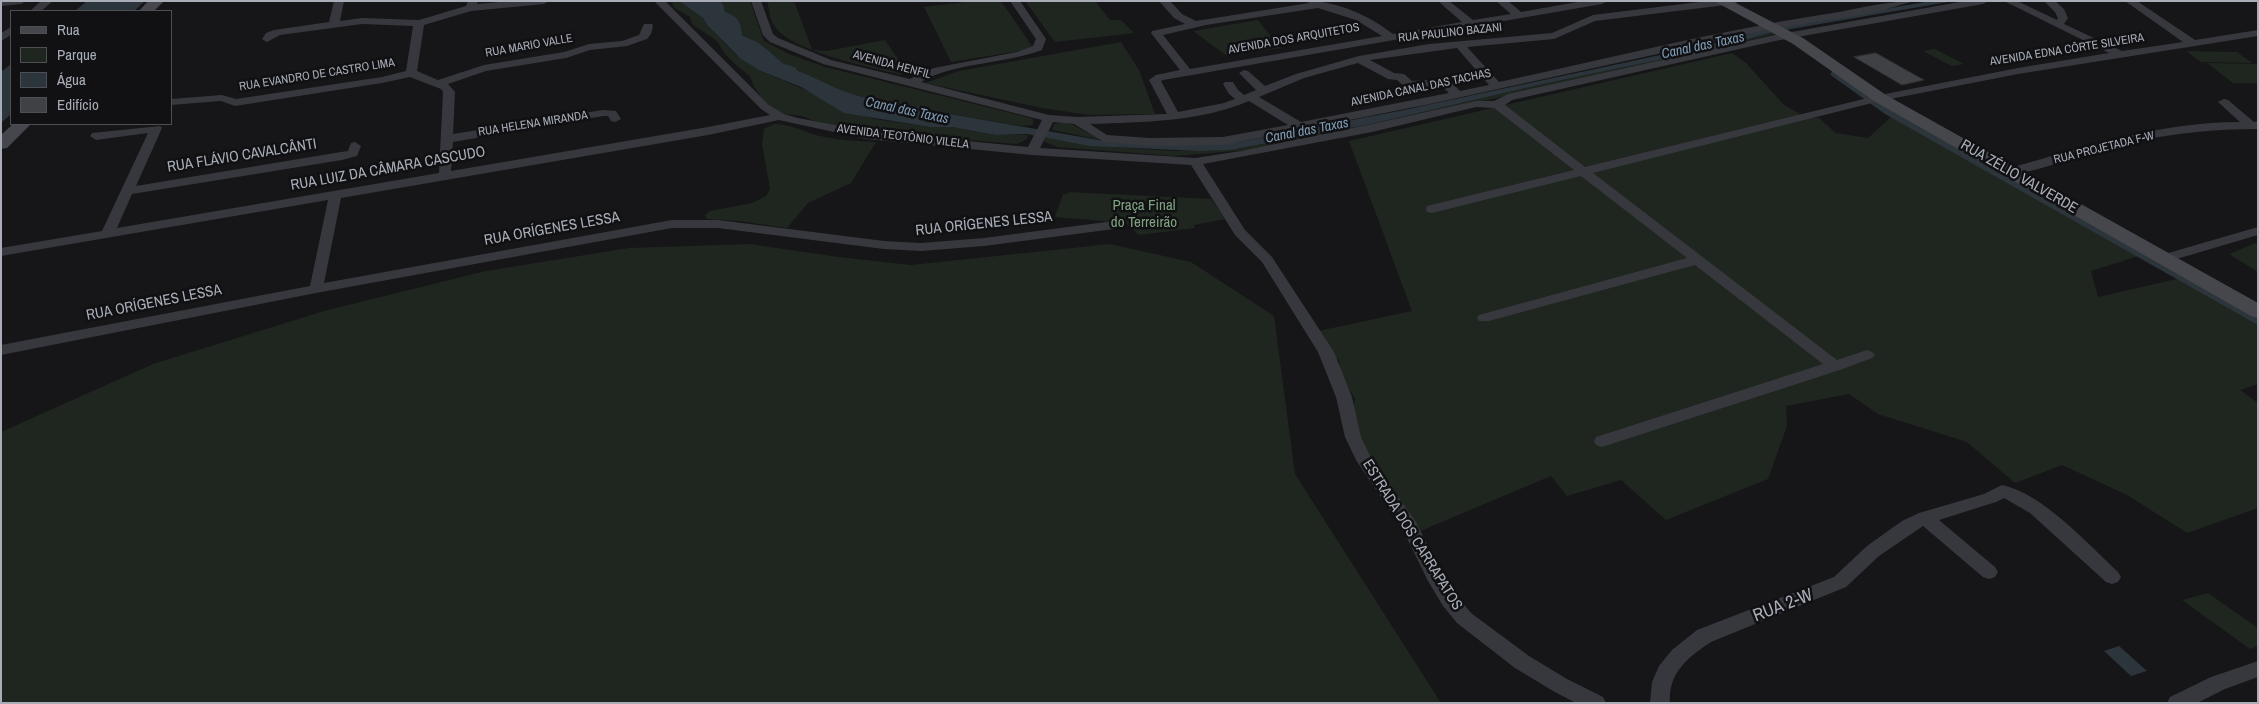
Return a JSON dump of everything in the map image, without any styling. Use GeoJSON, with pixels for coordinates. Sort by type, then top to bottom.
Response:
{"type":"FeatureCollection","features":[{"type":"Feature","properties":{"kind":"street"},"geometry":{"type":"LineString","coordinates":[[1,3],[21,1]]}},
{"type":"Feature","properties":{"kind":"street"},"geometry":{"type":"LineString","coordinates":[[36,10],[48,1]]}},
{"type":"Feature","properties":{"kind":"street"},"geometry":{"type":"LineString","coordinates":[[147,10],[157,1]]}},
{"type":"Feature","properties":{"kind":"street"},"geometry":{"type":"LineString","coordinates":[[334,23],[339,1]]}},
{"type":"Feature","properties":{"kind":"street"},"geometry":{"type":"LineString","coordinates":[[267,40],[273,33],[334,23],[367,20],[419,23],[472,5],[544,1]]}},
{"type":"Feature","properties":{"kind":"street","name":"AVENIDA TEOTÔNIO VILELA"},"geometry":{"type":"LineString","coordinates":[[659,1],[765,107],[780,116],[866,135],[1035,147],[1195,162],[1372,128],[1476,104],[1497,105]]}},
{"type":"Feature","properties":{"kind":"street","name":"AVENIDA HENFIL"},"geometry":{"type":"LineString","coordinates":[[756,1],[768,36],[808,56],[1047,121]]}},
{"type":"Feature","properties":{"kind":"street"},"geometry":{"type":"LineString","coordinates":[[910,84],[938,70],[1019,55],[1038,48],[1041,39],[1015,1]]}},
{"type":"Feature","properties":{"kind":"street"},"geometry":{"type":"LineString","coordinates":[[1164,1],[1178,16],[1193,24]]}},
{"type":"Feature","properties":{"kind":"street"},"geometry":{"type":"LineString","coordinates":[[1443,1],[1470,23]]}},
{"type":"Feature","properties":{"kind":"street"},"geometry":{"type":"LineString","coordinates":[[1501,1],[1519,15]]}},
{"type":"Feature","properties":{"kind":"street","name":"AVENIDA DOS ARQUITETOS"},"geometry":{"type":"LineString","coordinates":[[1173,116],[1155,80],[1160,77],[1519,15],[1558,4],[1602,1]]}},
{"type":"Feature","properties":{"kind":"street"},"geometry":{"type":"LineString","coordinates":[[1497,105],[1502,104],[1508,97],[1910,1]]}},
{"type":"Feature","properties":{"kind":"street"},"geometry":{"type":"LineString","coordinates":[[1779,31],[1983,1]]}},
{"type":"Feature","properties":{"kind":"street"},"geometry":{"type":"LineString","coordinates":[[2009,1],[2118,54]]}},
{"type":"Feature","properties":{"kind":"street"},"geometry":{"type":"LineString","coordinates":[[2049,1],[2060,11],[2063,18],[2059,24]]}},
{"type":"Feature","properties":{"kind":"street"},"geometry":{"type":"LineString","coordinates":[[2130,1],[2194,44]]}},
{"type":"Feature","properties":{"kind":"street","name":"RUA ZÉLIO VALVERDE"},"geometry":{"type":"LineString","coordinates":[[1729,2],[1779,31],[1880,98],[2258,312]]}},
{"type":"Feature","properties":{"kind":"street","name":"RUA PAULINO BAZANI"},"geometry":{"type":"LineString","coordinates":[[1173,116],[1217,108],[1300,76],[1359,59],[1459,44],[1554,36],[1574,28],[1589,19],[1729,2]]}},
{"type":"Feature","properties":{"kind":"street"},"geometry":{"type":"LineString","coordinates":[[1187,72],[1156,33],[1193,24],[1314,3],[1349,9],[1376,25],[1389,36]]}},
{"type":"Feature","properties":{"kind":"street"},"geometry":{"type":"LineString","coordinates":[[1589,3],[1600,17]]}},
{"type":"Feature","properties":{"kind":"street"},"geometry":{"type":"LineString","coordinates":[[419,23],[411,72],[438,84],[449,92],[445,175]]}},
{"type":"Feature","properties":{"kind":"street","name":"RUA MARIO VALLE"},"geometry":{"type":"LineString","coordinates":[[438,84],[484,68],[566,55],[590,47],[623,44],[643,37],[648,26]]}},
{"type":"Feature","properties":{"kind":"street","name":"AVENIDA CANAL DAS TACHAS"},"geometry":{"type":"LineString","coordinates":[[1077,121],[1104,138],[1149,142],[1223,141],[1779,31]]}},
{"type":"Feature","properties":{"kind":"street","name":"AVENIDA EDNA CÔRTE SILVEIRA"},"geometry":{"type":"LineString","coordinates":[[1432,209],[1880,98],[2018,71],[2258,33]]}},
{"type":"Feature","properties":{"kind":"street"},"geometry":{"type":"LineString","coordinates":[[1459,44],[1496,86]]}},
{"type":"Feature","properties":{"kind":"street"},"geometry":{"type":"LineString","coordinates":[[1359,59],[1392,77],[1400,76],[1409,86],[1445,82],[1457,95]]}},
{"type":"Feature","properties":{"kind":"street","name":"RUA EVANDRO DE CASTRO LIMA"},"geometry":{"type":"LineString","coordinates":[[172,102],[209,98],[228,99],[232,103],[382,80],[411,72]]}},
{"type":"Feature","properties":{"kind":"street"},"geometry":{"type":"LineString","coordinates":[[1244,73],[1263,91]]}},
{"type":"Feature","properties":{"kind":"street"},"geometry":{"type":"LineString","coordinates":[[1229,84],[1234,92],[1300,127]]}},
{"type":"Feature","properties":{"kind":"street"},"geometry":{"type":"LineString","coordinates":[[2224,102],[2254,125]]}},
{"type":"Feature","properties":{"kind":"street"},"geometry":{"type":"LineString","coordinates":[[1497,105],[1834,366]]}},
{"type":"Feature","properties":{"kind":"street","name":"RUA HELENA MIRANDA"},"geometry":{"type":"LineString","coordinates":[[447,138],[603,113],[612,113],[615,119]]}},
{"type":"Feature","properties":{"kind":"street","name":"RUA LUIZ DA CÂMARA CASCUDO"},"geometry":{"type":"LineString","coordinates":[[1,252],[708,131],[780,116]]}},
{"type":"Feature","properties":{"kind":"street"},"geometry":{"type":"LineString","coordinates":[[1035,147],[1047,121],[1164,119],[1173,116]]}},
{"type":"Feature","properties":{"kind":"street"},"geometry":{"type":"LineString","coordinates":[[1,144],[22,125]]}},
{"type":"Feature","properties":{"kind":"street","name":"RUA PROJETADA F-W"},"geometry":{"type":"LineString","coordinates":[[2011,172],[2141,137],[2213,127],[2254,125]]}},
{"type":"Feature","properties":{"kind":"street"},"geometry":{"type":"LineString","coordinates":[[96,136],[156,128],[108,233]]}},
{"type":"Feature","properties":{"kind":"street","name":"RUA FLÁVIO CAVALCÂNTI"},"geometry":{"type":"LineString","coordinates":[[128,191],[342,156],[352,153],[355,146]]}},
{"type":"Feature","properties":{"kind":"street","name":"ESTRADA DOS CARRAPATOS"},"geometry":{"type":"LineString","coordinates":[[1195,162],[1240,232],[1267,260],[1326,352],[1344,397],[1353,438],[1364,460],[1410,527],[1434,576],[1450,601],[1464,618],[1522,662],[1560,685],[1596,703]]}},
{"type":"Feature","properties":{"kind":"street"},"geometry":{"type":"LineString","coordinates":[[316,289],[335,195]]}},
{"type":"Feature","properties":{"kind":"street","name":"RUA ORÍGENES LESSA"},"geometry":{"type":"LineString","coordinates":[[1,350],[316,289],[672,224],[718,224],[884,245],[922,247],[976,243],[1114,225]]}},
{"type":"Feature","properties":{"kind":"street"},"geometry":{"type":"LineString","coordinates":[[2164,258],[2258,231]]}},
{"type":"Feature","properties":{"kind":"street"},"geometry":{"type":"LineString","coordinates":[[1484,318],[1697,260]]}},
{"type":"Feature","properties":{"kind":"street"},"geometry":{"type":"LineString","coordinates":[[1602,441],[1867,356]]}},
{"type":"Feature","properties":{"kind":"street","name":"RUA 2-W"},"geometry":{"type":"LineString","coordinates":[[1660,703],[1658,692],[1664,675],[1674,660],[1688,646],[1704,636],[1840,582],[1873,551],[1908,526],[1925,518],[1990,498],[2002,491],[2012,493],[2036,508],[2112,577]]}},
{"type":"Feature","properties":{"kind":"street"},"geometry":{"type":"LineString","coordinates":[[1925,518],[1989,572]]}},
{"type":"Feature","properties":{"kind":"street"},"geometry":{"type":"LineString","coordinates":[[2177,703],[2218,683],[2258,669]]}},
{"type":"Feature","properties":{"kind":"green space"},"geometry":{"type":"Polygon","coordinates":[[[672,1],[679,1],[703,18],[708,26],[735,54],[761,71],[874,119],[930,127],[952,127],[996,135],[1028,135],[1027,139],[1017,144],[870,132],[824,125],[802,116],[778,113],[754,87],[750,76],[725,54],[717,41],[692,24],[690,17],[673,7],[672,1]]]}},
{"type":"Feature","properties":{"kind":"green space"},"geometry":{"type":"Polygon","coordinates":[[[720,1],[750,1],[764,41],[789,54],[825,67],[1023,116],[1033,119],[1033,125],[1021,126],[927,110],[916,106],[854,95],[840,90],[798,71],[795,67],[782,63],[757,42],[742,35],[738,21],[733,16],[725,13],[723,4],[720,1]]]}},
{"type":"Feature","properties":{"kind":"green space"},"geometry":{"type":"Polygon","coordinates":[[[767,1],[794,1],[812,50],[796,43],[782,34],[773,24],[767,1]]]}},
{"type":"Feature","properties":{"kind":"green space"},"geometry":{"type":"Polygon","coordinates":[[[974,1],[1001,1],[1032,46],[1026,50],[951,62],[924,7],[974,1]]]}},
{"type":"Feature","properties":{"kind":"green space"},"geometry":{"type":"Polygon","coordinates":[[[1025,1],[1095,1],[1110,20],[1121,20],[1134,33],[1055,42],[1025,1]]]}},
{"type":"Feature","properties":{"kind":"green space"},"geometry":{"type":"Polygon","coordinates":[[[1258,20],[1280,48],[1227,56],[1193,31],[1258,20]]]}},
{"type":"Feature","properties":{"kind":"green space"},"geometry":{"type":"Polygon","coordinates":[[[1772,32],[1776,34],[1479,102],[1248,150],[1175,156],[1057,147],[1045,142],[1043,139],[1043,137],[1112,147],[1175,151],[1230,150],[1371,124],[1543,84],[1726,45],[1772,32]]]}},
{"type":"Feature","properties":{"kind":"green space"},"geometry":{"type":"Polygon","coordinates":[[[885,40],[905,69],[902,75],[852,63],[813,50],[827,51],[885,40]]]}},
{"type":"Feature","properties":{"kind":"green space"},"geometry":{"type":"Polygon","coordinates":[[[1121,42],[1139,70],[1155,114],[1089,115],[1042,108],[925,83],[959,71],[1121,42]]]}},
{"type":"Feature","properties":{"kind":"green space"},"geometry":{"type":"Polygon","coordinates":[[[1935,49],[1964,64],[1952,66],[1923,51],[1935,49]]]}},
{"type":"Feature","properties":{"kind":"green space"},"geometry":{"type":"Polygon","coordinates":[[[2186,51],[2237,52],[2252,63],[2201,62],[2186,51]]]}},
{"type":"Feature","properties":{"kind":"green space"},"geometry":{"type":"Polygon","coordinates":[[[1732,53],[1746,63],[1784,105],[1804,116],[1819,118],[1836,133],[1868,138],[1892,116],[2139,256],[2091,271],[2098,297],[2185,277],[2258,317],[2258,384],[2240,390],[2258,403],[2258,508],[2187,533],[2127,495],[2062,465],[2015,483],[1967,442],[1878,414],[1849,394],[1786,406],[1787,426],[1768,479],[1666,520],[1621,480],[1567,496],[1551,476],[1418,532],[1364,460],[1352,417],[1355,399],[1336,366],[1340,363],[1338,359],[1330,360],[1318,331],[1412,311],[1349,141],[1732,53]]]}},
{"type":"Feature","properties":{"kind":"green space"},"geometry":{"type":"Polygon","coordinates":[[[2207,63],[2258,64],[2258,83],[2233,83],[2207,63]]]}},
{"type":"Feature","properties":{"kind":"green space"},"geometry":{"type":"Polygon","coordinates":[[[1069,123],[1102,140],[1052,130],[1054,124],[1069,123]]]}},
{"type":"Feature","properties":{"kind":"green space"},"geometry":{"type":"Polygon","coordinates":[[[774,124],[791,126],[831,138],[876,142],[851,183],[808,203],[787,228],[739,221],[707,219],[705,215],[710,211],[752,203],[766,196],[770,189],[762,144],[764,129],[774,124]]]}},
{"type":"Feature","properties":{"kind":"green space","name":"Praça Final do Terreirão"},"geometry":{"type":"Polygon","coordinates":[[[1068,192],[1211,199],[1225,219],[1194,225],[1195,228],[1139,235],[1126,223],[1055,217],[1063,194],[1068,192]]]}},
{"type":"Feature","properties":{"kind":"green space"},"geometry":{"type":"Polygon","coordinates":[[[2258,242],[2258,272],[2229,254],[2258,242]]]}},
{"type":"Feature","properties":{"kind":"green space"},"geometry":{"type":"Polygon","coordinates":[[[749,244],[911,265],[1110,244],[1191,262],[1274,316],[1295,474],[1441,703],[1,703],[1,432],[153,364],[324,311],[486,271],[629,248],[749,244]]]}},
{"type":"Feature","properties":{"kind":"green space"},"geometry":{"type":"Polygon","coordinates":[[[2208,593],[2258,628],[2258,646],[2250,649],[2182,600],[2208,593]]]}},
{"type":"Feature","properties":{"kind":"water"},"geometry":{"type":"Polygon","coordinates":[[[87,1],[145,1],[135,10],[76,10],[87,1]]]}},
{"type":"Feature","properties":{"kind":"water","name":"Canal das Taxas"},"geometry":{"type":"Polygon","coordinates":[[[679,1],[720,1],[725,12],[738,20],[742,35],[757,42],[782,63],[795,67],[798,71],[855,95],[916,106],[927,110],[1110,142],[1238,142],[1404,110],[1707,45],[1762,30],[1931,1],[1954,1],[1773,32],[1715,48],[1543,84],[1371,124],[1230,150],[1199,151],[1090,146],[1027,134],[996,135],[952,127],[930,127],[844,113],[801,87],[761,71],[741,59],[708,26],[703,18],[679,1]]]}},
{"type":"Feature","properties":{"kind":"water"},"geometry":{"type":"Polygon","coordinates":[[[10,65],[10,115],[1,123],[1,72],[10,65]]]}},
{"type":"Feature","properties":{"kind":"water"},"geometry":{"type":"Polygon","coordinates":[[[2119,646],[2147,671],[2131,676],[2104,651],[2119,646]]]}},
{"type":"Feature","properties":{"kind":"building"},"geometry":{"type":"Polygon","coordinates":[[[1876,53],[1924,80],[1902,85],[1854,57],[1876,53]]]}},
{"type":"Feature","properties":{"kind":"waterway"},"geometry":{"type":"LineString","coordinates":[[1836,74],[1889,112],[2258,321]]}}]}
